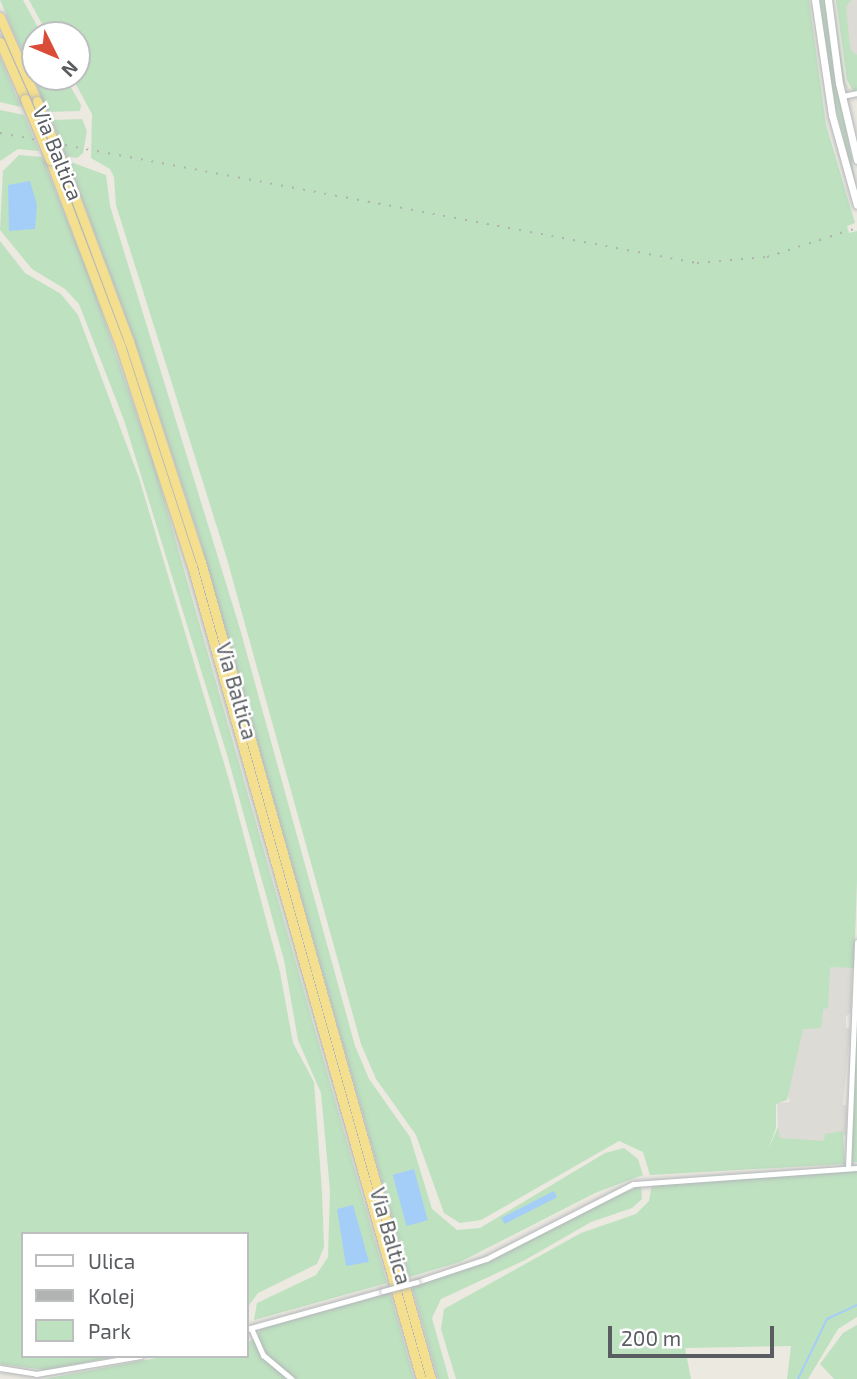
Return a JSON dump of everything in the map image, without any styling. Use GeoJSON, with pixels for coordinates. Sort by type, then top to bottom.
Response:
{"type":"FeatureCollection","features":[{"type":"Feature","properties":{"kind":"highway","name":"Via Baltica"},"geometry":{"type":"LineString","coordinates":[[0,17],[62,162],[129,341],[192,535],[431,1379]]}},
{"type":"Feature","properties":{"kind":"highway","name":"Via Baltica"},"geometry":{"type":"LineString","coordinates":[[0,42],[50,160],[120,345],[192,566],[421,1379]]}},
{"type":"Feature","properties":{"kind":"main road"},"geometry":{"type":"LineString","coordinates":[[816,0],[832,115],[857,205]]}},
{"type":"Feature","properties":{"kind":"main road"},"geometry":{"type":"LineString","coordinates":[[828,0],[842,96],[857,160]]}},
{"type":"Feature","properties":{"kind":"street"},"geometry":{"type":"LineString","coordinates":[[842,96],[857,93]]}},
{"type":"Feature","properties":{"kind":"street"},"geometry":{"type":"LineString","coordinates":[[848,1168],[857,942]]}},
{"type":"Feature","properties":{"kind":"street"},"geometry":{"type":"LineString","coordinates":[[292,1379],[263,1355],[249,1328],[417,1282],[486,1259],[632,1184],[857,1168]]}},
{"type":"Feature","properties":{"kind":"street"},"geometry":{"type":"LineString","coordinates":[[1,1371],[50,1373],[130,1358]]}},
{"type":"Feature","properties":{"kind":"shaded area"},"geometry":{"type":"Polygon","coordinates":[[[843,0],[857,0],[857,75],[852,72],[843,0]]]}},
{"type":"Feature","properties":{"kind":"shaded area"},"geometry":{"type":"Polygon","coordinates":[[[852,962],[851,1013],[846,1016],[846,1028],[850,1029],[843,1105],[847,1105],[846,1135],[762,1167],[778,1127],[777,1103],[790,1102],[786,1092],[803,1029],[796,971],[852,962]]]}},
{"type":"Feature","properties":{"kind":"green space"},"geometry":{"type":"Polygon","coordinates":[[[0,0],[23,0],[34,21],[21,21],[21,49],[0,0]]]}},
{"type":"Feature","properties":{"kind":"green space"},"geometry":{"type":"Polygon","coordinates":[[[29,0],[809,0],[826,125],[855,223],[847,226],[849,233],[857,231],[857,880],[854,968],[830,967],[828,1008],[823,1009],[821,1028],[803,1029],[787,1100],[776,1104],[776,1128],[768,1150],[778,1127],[780,1138],[824,1141],[825,1134],[843,1131],[845,1164],[650,1175],[643,1152],[619,1141],[481,1220],[460,1223],[444,1213],[416,1135],[376,1079],[361,1044],[227,559],[116,205],[114,177],[110,169],[91,158],[92,114],[80,91],[91,91],[91,21],[40,21],[29,0]]]}},
{"type":"Feature","properties":{"kind":"green space"},"geometry":{"type":"Polygon","coordinates":[[[819,0],[825,0],[857,192],[834,101],[819,0]]]}},
{"type":"Feature","properties":{"kind":"green space"},"geometry":{"type":"Polygon","coordinates":[[[832,0],[845,83],[850,90],[842,82],[832,0]]]}},
{"type":"Feature","properties":{"kind":"green space"},"geometry":{"type":"Polygon","coordinates":[[[836,0],[851,0],[846,7],[851,51],[857,55],[857,90],[853,91],[847,80],[836,0]]]}},
{"type":"Feature","properties":{"kind":"green space"},"geometry":{"type":"Polygon","coordinates":[[[0,57],[17,98],[21,107],[0,102],[0,57]]]}},
{"type":"Feature","properties":{"kind":"green space"},"geometry":{"type":"Polygon","coordinates":[[[39,91],[73,91],[81,105],[80,111],[48,112],[39,91]]]}},
{"type":"Feature","properties":{"kind":"green space"},"geometry":{"type":"Polygon","coordinates":[[[0,110],[24,115],[39,151],[18,149],[0,161],[0,110]]]}},
{"type":"Feature","properties":{"kind":"green space"},"geometry":{"type":"Polygon","coordinates":[[[82,119],[87,131],[83,153],[77,158],[66,156],[52,120],[82,119]]]}},
{"type":"Feature","properties":{"kind":"green space"},"geometry":{"type":"Polygon","coordinates":[[[19,155],[42,157],[92,284],[157,475],[387,1283],[254,1320],[257,1303],[316,1275],[328,1257],[330,1190],[321,1093],[298,1040],[284,960],[228,758],[124,420],[79,304],[65,289],[32,269],[0,230],[3,171],[19,155]]]}},
{"type":"Feature","properties":{"kind":"green space"},"geometry":{"type":"Polygon","coordinates":[[[55,161],[121,328],[198,563],[400,1279],[171,489],[55,161]]]}},
{"type":"Feature","properties":{"kind":"green space"},"geometry":{"type":"Polygon","coordinates":[[[68,161],[106,175],[110,206],[240,629],[355,1046],[369,1079],[410,1137],[432,1209],[457,1230],[480,1228],[605,1153],[624,1148],[638,1159],[643,1175],[595,1193],[460,1262],[409,1277],[199,536],[134,338],[68,161]]]}},
{"type":"Feature","properties":{"kind":"green space"},"geometry":{"type":"Polygon","coordinates":[[[0,241],[25,273],[61,294],[78,315],[139,478],[229,780],[280,972],[293,1043],[314,1082],[324,1247],[317,1264],[258,1293],[248,1307],[248,1232],[21,1232],[21,1358],[109,1358],[45,1370],[0,1364],[0,241]]]}},
{"type":"Feature","properties":{"kind":"green space"},"geometry":{"type":"Polygon","coordinates":[[[857,995],[857,1162],[852,1162],[851,1158],[857,995]]]}},
{"type":"Feature","properties":{"kind":"green space"},"geometry":{"type":"Polygon","coordinates":[[[857,1171],[857,1317],[838,1329],[808,1379],[787,1379],[791,1346],[685,1348],[691,1379],[456,1379],[441,1329],[444,1309],[581,1233],[636,1214],[649,1201],[652,1184],[857,1171]]]}},
{"type":"Feature","properties":{"kind":"green space"},"geometry":{"type":"Polygon","coordinates":[[[641,1186],[642,1199],[632,1208],[591,1222],[525,1260],[441,1299],[432,1318],[449,1379],[438,1379],[412,1286],[490,1261],[600,1202],[641,1186]]]}},
{"type":"Feature","properties":{"kind":"green space"},"geometry":{"type":"Polygon","coordinates":[[[390,1293],[414,1379],[44,1379],[156,1358],[248,1358],[248,1342],[257,1338],[260,1329],[390,1293]]]}},
{"type":"Feature","properties":{"kind":"green space"},"geometry":{"type":"Polygon","coordinates":[[[857,1325],[857,1379],[834,1379],[820,1364],[843,1333],[857,1325]]]}},
{"type":"Feature","properties":{"kind":"water"},"geometry":{"type":"Polygon","coordinates":[[[30,181],[37,205],[35,229],[9,231],[8,185],[30,181]]]}},
{"type":"Feature","properties":{"kind":"water"},"geometry":{"type":"Polygon","coordinates":[[[414,1169],[428,1220],[406,1226],[393,1175],[414,1169]]]}},
{"type":"Feature","properties":{"kind":"water"},"geometry":{"type":"Polygon","coordinates":[[[554,1191],[557,1197],[505,1224],[501,1218],[554,1191]]]}},
{"type":"Feature","properties":{"kind":"water"},"geometry":{"type":"Polygon","coordinates":[[[353,1205],[369,1262],[346,1266],[337,1209],[353,1205]]]}},
{"type":"Feature","properties":{"kind":"waterway"},"geometry":{"type":"LineString","coordinates":[[798,1379],[827,1319],[857,1305]]}},
{"type":"Feature","properties":{"kind":"railway"},"geometry":{"type":"LineString","coordinates":[[0,133],[697,263],[767,257],[857,228]]}}]}
